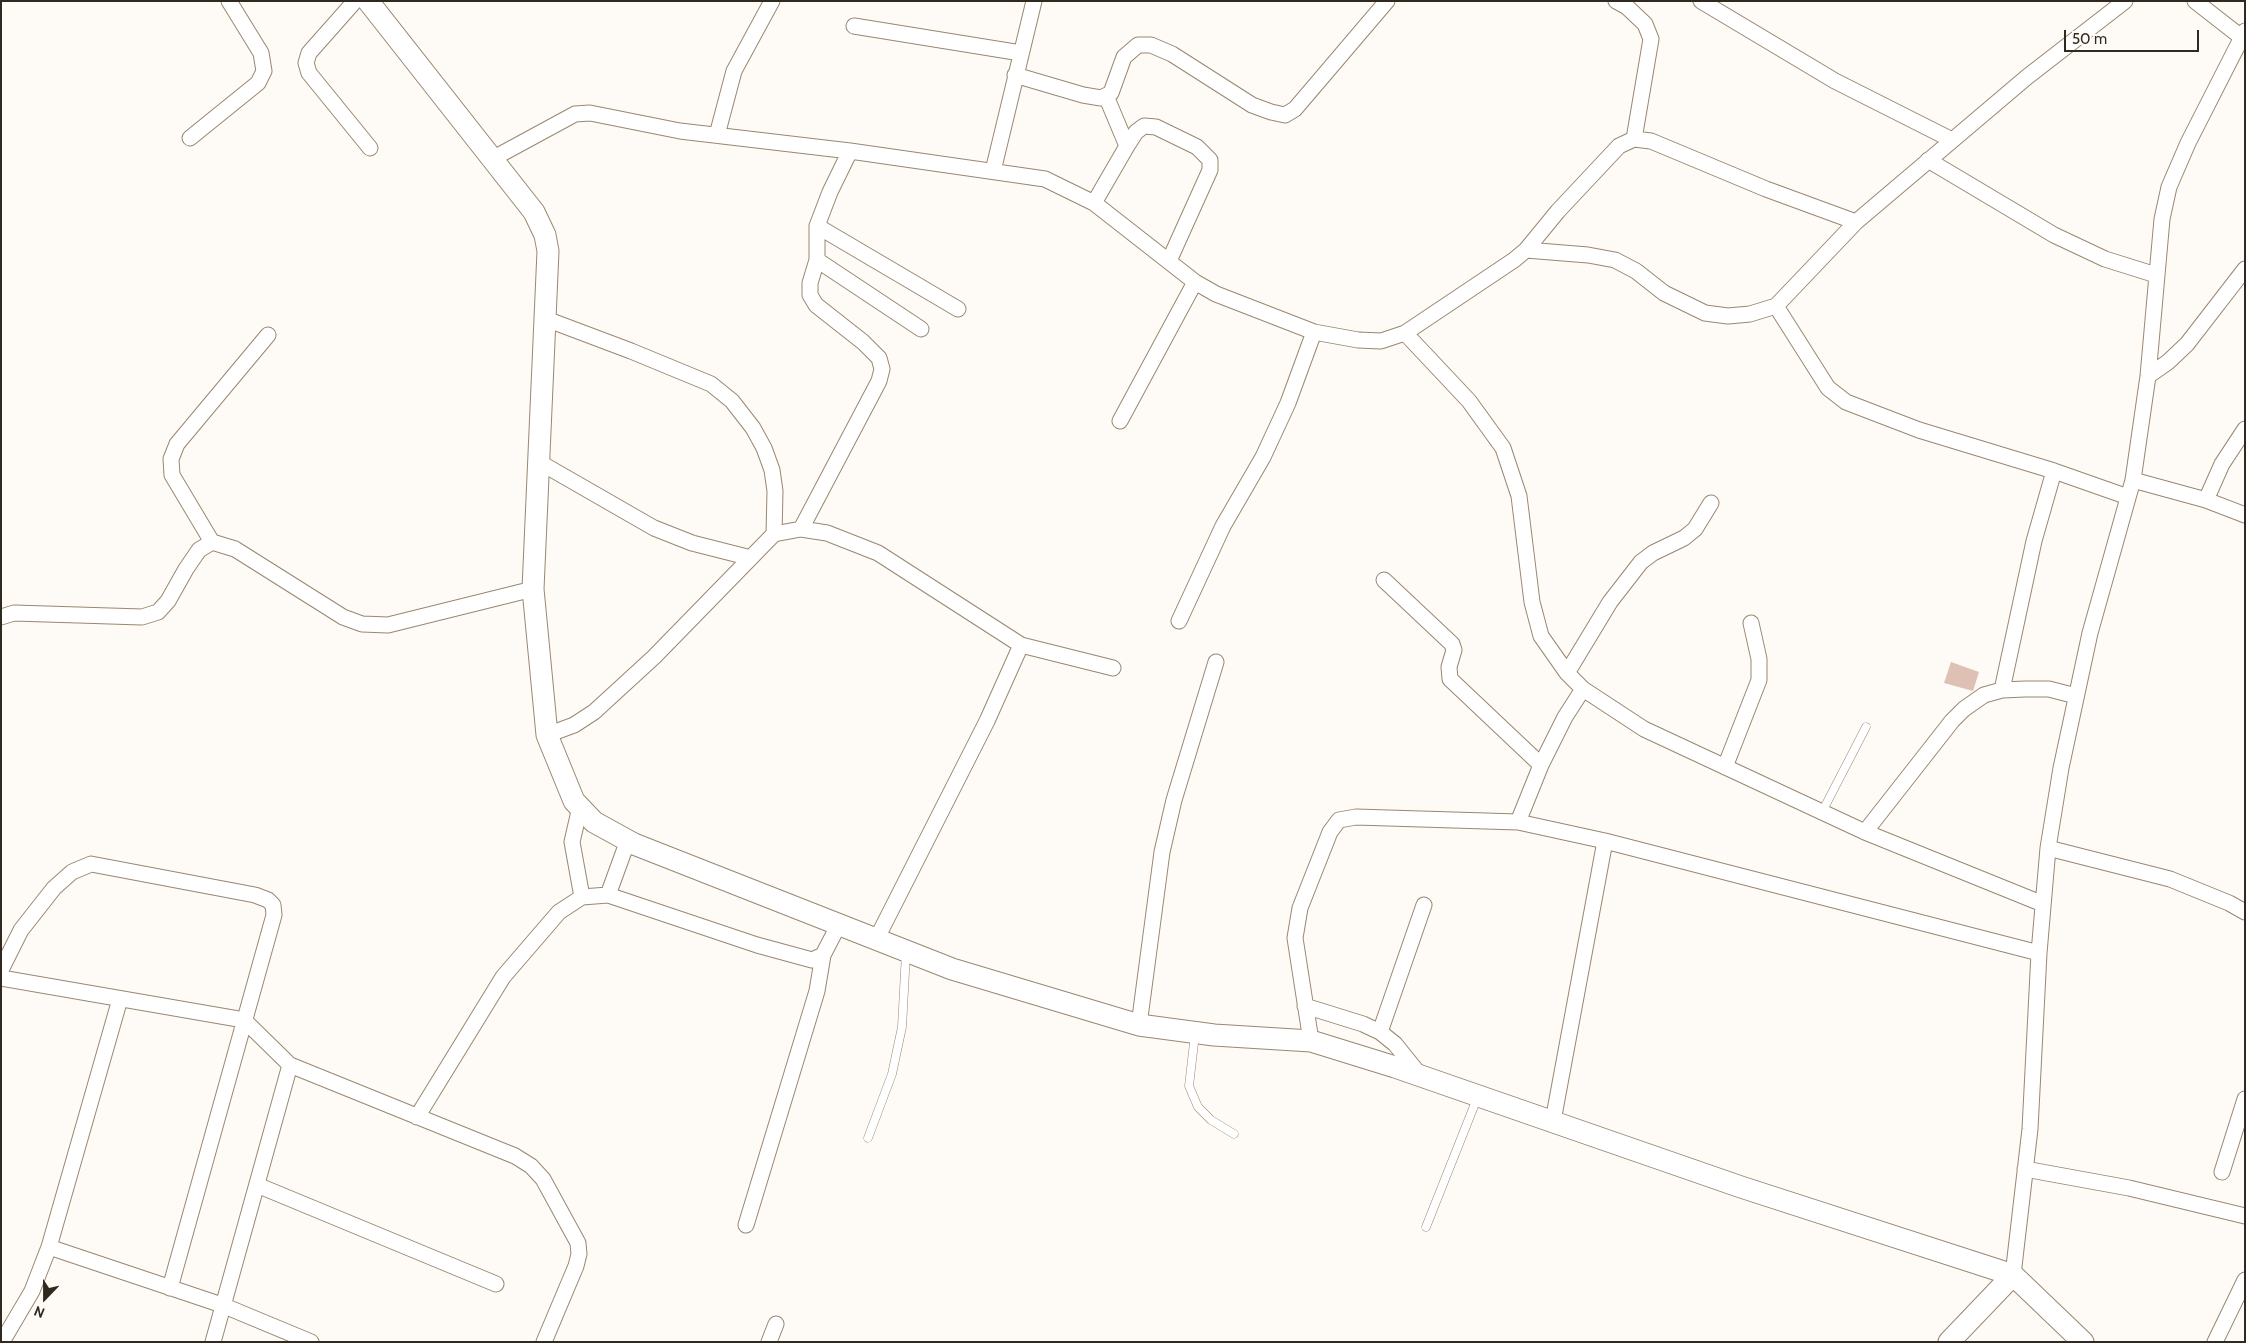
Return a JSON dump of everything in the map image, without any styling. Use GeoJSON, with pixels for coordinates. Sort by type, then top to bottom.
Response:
{"type":"FeatureCollection","features":[{"type":"Feature","properties":{"kind":"street"},"geometry":{"type":"LineString","coordinates":[[190,138],[258,83],[264,71],[261,54],[229,1]]}},
{"type":"Feature","properties":{"kind":"street"},"geometry":{"type":"LineString","coordinates":[[355,1],[309,52],[306,63],[309,73],[370,148]]}},
{"type":"Feature","properties":{"kind":"street"},"geometry":{"type":"LineString","coordinates":[[368,1],[534,212],[545,235],[548,251],[546,319],[533,589],[547,735],[574,801],[594,822],[628,840],[838,926],[952,969],[1139,1025],[1195,1032],[1310,1041],[1420,1075],[1741,1187],[2013,1275],[2083,1342]]}},
{"type":"Feature","properties":{"kind":"street"},"geometry":{"type":"LineString","coordinates":[[717,135],[734,71],[772,1]]}},
{"type":"Feature","properties":{"kind":"street"},"geometry":{"type":"LineString","coordinates":[[993,170],[1034,1]]}},
{"type":"Feature","properties":{"kind":"street"},"geometry":{"type":"LineString","coordinates":[[1015,75],[1084,96],[1101,98],[1112,93],[1124,57],[1138,45],[1151,45],[1172,54],[1252,105],[1271,112],[1285,114],[1295,109],[1387,1]]}},
{"type":"Feature","properties":{"kind":"street"},"geometry":{"type":"LineString","coordinates":[[1616,1],[1627,7],[1645,24],[1651,39],[1634,140]]}},
{"type":"Feature","properties":{"kind":"street"},"geometry":{"type":"LineString","coordinates":[[1701,1],[1834,81],[1952,140]]}},
{"type":"Feature","properties":{"kind":"street"},"geometry":{"type":"LineString","coordinates":[[1526,250],[1588,255],[1615,260],[1636,271],[1664,293],[1705,313],[1728,316],[1750,314],[1776,306],[1856,222],[2027,77],[2125,1]]}},
{"type":"Feature","properties":{"kind":"street"},"geometry":{"type":"LineString","coordinates":[[1949,1342],[2013,1275],[2030,1129],[2039,953],[2048,848],[2061,768],[2090,633],[2133,480],[2148,376],[2162,219],[2169,187],[2188,143],[2243,36],[2195,1]]}},
{"type":"Feature","properties":{"kind":"street"},"geometry":{"type":"LineString","coordinates":[[854,26],[1021,53]]}},
{"type":"Feature","properties":{"kind":"street"},"geometry":{"type":"LineString","coordinates":[[1106,96],[1127,146]]}},
{"type":"Feature","properties":{"kind":"street"},"geometry":{"type":"LineString","coordinates":[[492,159],[575,114],[590,113],[680,131],[850,151],[993,170],[1045,179],[1094,203],[1195,282],[1216,294],[1258,312],[1314,332],[1358,340],[1381,341],[1404,333],[1526,250],[1590,175],[1619,146],[1634,140],[1651,141],[1766,189],[1856,222]]}},
{"type":"Feature","properties":{"kind":"street"},"geometry":{"type":"LineString","coordinates":[[1094,203],[1136,132],[1144,126],[1156,127],[1198,147],[1210,160],[1210,170],[1169,260]]}},
{"type":"Feature","properties":{"kind":"street"},"geometry":{"type":"LineString","coordinates":[[802,529],[879,381],[882,369],[879,358],[864,342],[816,305],[810,295],[810,283],[817,260],[817,226],[830,192],[850,151]]}},
{"type":"Feature","properties":{"kind":"street"},"geometry":{"type":"LineString","coordinates":[[1928,160],[2054,235],[2105,259],[2156,275]]}},
{"type":"Feature","properties":{"kind":"street"},"geometry":{"type":"LineString","coordinates":[[817,226],[958,309]]}},
{"type":"Feature","properties":{"kind":"street"},"geometry":{"type":"LineString","coordinates":[[817,260],[921,329]]}},
{"type":"Feature","properties":{"kind":"street"},"geometry":{"type":"LineString","coordinates":[[2148,376],[2168,362],[2187,344],[2245,269]]}},
{"type":"Feature","properties":{"kind":"street"},"geometry":{"type":"LineString","coordinates":[[1120,421],[1195,282]]}},
{"type":"Feature","properties":{"kind":"street"},"geometry":{"type":"LineString","coordinates":[[1776,306],[1828,388],[1846,402],[1919,430],[2054,471],[2128,497]]}},
{"type":"Feature","properties":{"kind":"street"},"geometry":{"type":"LineString","coordinates":[[546,319],[711,384],[732,401],[753,428],[764,448],[772,470],[775,491],[774,534]]}},
{"type":"Feature","properties":{"kind":"street"},"geometry":{"type":"LineString","coordinates":[[1179,621],[1223,526],[1263,457],[1288,403],[1314,332]]}},
{"type":"Feature","properties":{"kind":"street"},"geometry":{"type":"LineString","coordinates":[[1404,333],[1470,401],[1503,448],[1519,496],[1532,602],[1541,636],[1567,673],[1583,690],[1644,729],[1822,812],[1865,832],[2043,904]]}},
{"type":"Feature","properties":{"kind":"street"},"geometry":{"type":"LineString","coordinates":[[268,336],[177,444],[171,459],[172,475],[212,542],[235,549],[343,617],[362,624],[388,626],[533,589]]}},
{"type":"Feature","properties":{"kind":"street"},"geometry":{"type":"LineString","coordinates":[[2206,500],[2222,464],[2245,429]]}},
{"type":"Feature","properties":{"kind":"street"},"geometry":{"type":"LineString","coordinates":[[539,462],[654,528],[692,543],[751,558]]}},
{"type":"Feature","properties":{"kind":"street"},"geometry":{"type":"LineString","coordinates":[[2002,690],[2034,541],[2054,471]]}},
{"type":"Feature","properties":{"kind":"street"},"geometry":{"type":"LineString","coordinates":[[2133,480],[2206,500],[2245,515]]}},
{"type":"Feature","properties":{"kind":"street"},"geometry":{"type":"LineString","coordinates":[[1567,673],[1610,602],[1641,562],[1653,553],[1684,538],[1695,530],[1711,503]]}},
{"type":"Feature","properties":{"kind":"street"},"geometry":{"type":"LineString","coordinates":[[547,735],[574,725],[594,712],[654,657],[774,534],[802,529],[827,533],[878,553],[1021,645],[1113,668]]}},
{"type":"Feature","properties":{"kind":"street"},"geometry":{"type":"LineString","coordinates":[[1,617],[14,613],[142,617],[158,612],[168,601],[199,550],[212,542]]}},
{"type":"Feature","properties":{"kind":"street"},"geometry":{"type":"LineString","coordinates":[[1384,580],[1452,644],[1454,650],[1448,672],[1450,679],[1541,766]]}},
{"type":"Feature","properties":{"kind":"street"},"geometry":{"type":"LineString","coordinates":[[1725,766],[1759,680],[1759,660],[1750,623]]}},
{"type":"Feature","properties":{"kind":"street"},"geometry":{"type":"LineString","coordinates":[[876,940],[987,721],[1021,645]]}},
{"type":"Feature","properties":{"kind":"street"},"geometry":{"type":"LineString","coordinates":[[1139,1025],[1162,852],[1174,800],[1216,662]]}},
{"type":"Feature","properties":{"kind":"street"},"geometry":{"type":"LineString","coordinates":[[1865,832],[1952,722],[1964,709],[1984,695],[2002,690],[2048,689],[2076,696]]}},
{"type":"Feature","properties":{"kind":"street"},"geometry":{"type":"LineString","coordinates":[[1518,822],[1541,766],[1565,717],[1583,690]]}},
{"type":"Feature","properties":{"kind":"street"},"geometry":{"type":"LineString","coordinates":[[580,807],[572,842],[582,897]]}},
{"type":"Feature","properties":{"kind":"street"},"geometry":{"type":"LineString","coordinates":[[1310,1041],[1294,938],[1300,908],[1330,832],[1339,820],[1356,817],[1518,822],[1605,841],[2039,953]]}},
{"type":"Feature","properties":{"kind":"street"},"geometry":{"type":"LineString","coordinates":[[608,896],[628,840]]}},
{"type":"Feature","properties":{"kind":"street"},"geometry":{"type":"LineString","coordinates":[[1553,1121],[1605,841]]}},
{"type":"Feature","properties":{"kind":"street"},"geometry":{"type":"LineString","coordinates":[[2048,848],[2170,879],[2229,903],[2245,912]]}},
{"type":"Feature","properties":{"kind":"street"},"geometry":{"type":"LineString","coordinates":[[1,970],[21,930],[54,888],[72,872],[90,864],[256,895],[268,900],[273,905],[274,915],[170,1288]]}},
{"type":"Feature","properties":{"kind":"street"},"geometry":{"type":"LineString","coordinates":[[417,1117],[503,977],[559,912],[582,897],[608,896],[795,956],[812,960],[823,955]]}},
{"type":"Feature","properties":{"kind":"street"},"geometry":{"type":"LineString","coordinates":[[1380,1032],[1424,905]]}},
{"type":"Feature","properties":{"kind":"street"},"geometry":{"type":"LineString","coordinates":[[746,1225],[814,1000],[823,955],[838,926]]}},
{"type":"Feature","properties":{"kind":"street"},"geometry":{"type":"LineString","coordinates":[[1,978],[244,1020],[290,1065],[515,1156],[531,1166],[543,1179],[578,1243],[579,1254],[576,1266],[544,1342]]}},
{"type":"Feature","properties":{"kind":"street"},"geometry":{"type":"LineString","coordinates":[[2,1342],[32,1292],[49,1247],[120,999]]}},
{"type":"Feature","properties":{"kind":"street"},"geometry":{"type":"LineString","coordinates":[[1306,1006],[1363,1024],[1380,1032],[1396,1044],[1420,1075]]}},
{"type":"Feature","properties":{"kind":"street"},"geometry":{"type":"LineString","coordinates":[[213,1342],[290,1065]]}},
{"type":"Feature","properties":{"kind":"street"},"geometry":{"type":"LineString","coordinates":[[2222,1172],[2245,1098]]}},
{"type":"Feature","properties":{"kind":"street"},"geometry":{"type":"LineString","coordinates":[[2026,1169],[2129,1188],[2245,1216]]}},
{"type":"Feature","properties":{"kind":"street"},"geometry":{"type":"LineString","coordinates":[[257,1185],[496,1284]]}},
{"type":"Feature","properties":{"kind":"street"},"geometry":{"type":"LineString","coordinates":[[49,1247],[222,1305],[310,1342]]}},
{"type":"Feature","properties":{"kind":"street"},"geometry":{"type":"LineString","coordinates":[[2215,1342],[2245,1280]]}},
{"type":"Feature","properties":{"kind":"street"},"geometry":{"type":"LineString","coordinates":[[769,1342],[776,1324]]}},
{"type":"Feature","properties":{"kind":"lane"},"geometry":{"type":"LineString","coordinates":[[1822,812],[1866,727]]}},
{"type":"Feature","properties":{"kind":"lane"},"geometry":{"type":"LineString","coordinates":[[868,1138],[892,1074],[902,1027],[906,952]]}},
{"type":"Feature","properties":{"kind":"lane"},"geometry":{"type":"LineString","coordinates":[[1195,1032],[1189,1086],[1198,1107],[1211,1120],[1234,1134]]}},
{"type":"Feature","properties":{"kind":"lane"},"geometry":{"type":"LineString","coordinates":[[1426,1227],[1479,1095]]}},
{"type":"Feature","properties":{"kind":"building"},"geometry":{"type":"Polygon","coordinates":[[[1951,662],[1979,672],[1973,691],[1944,683],[1951,662]]]}}]}
